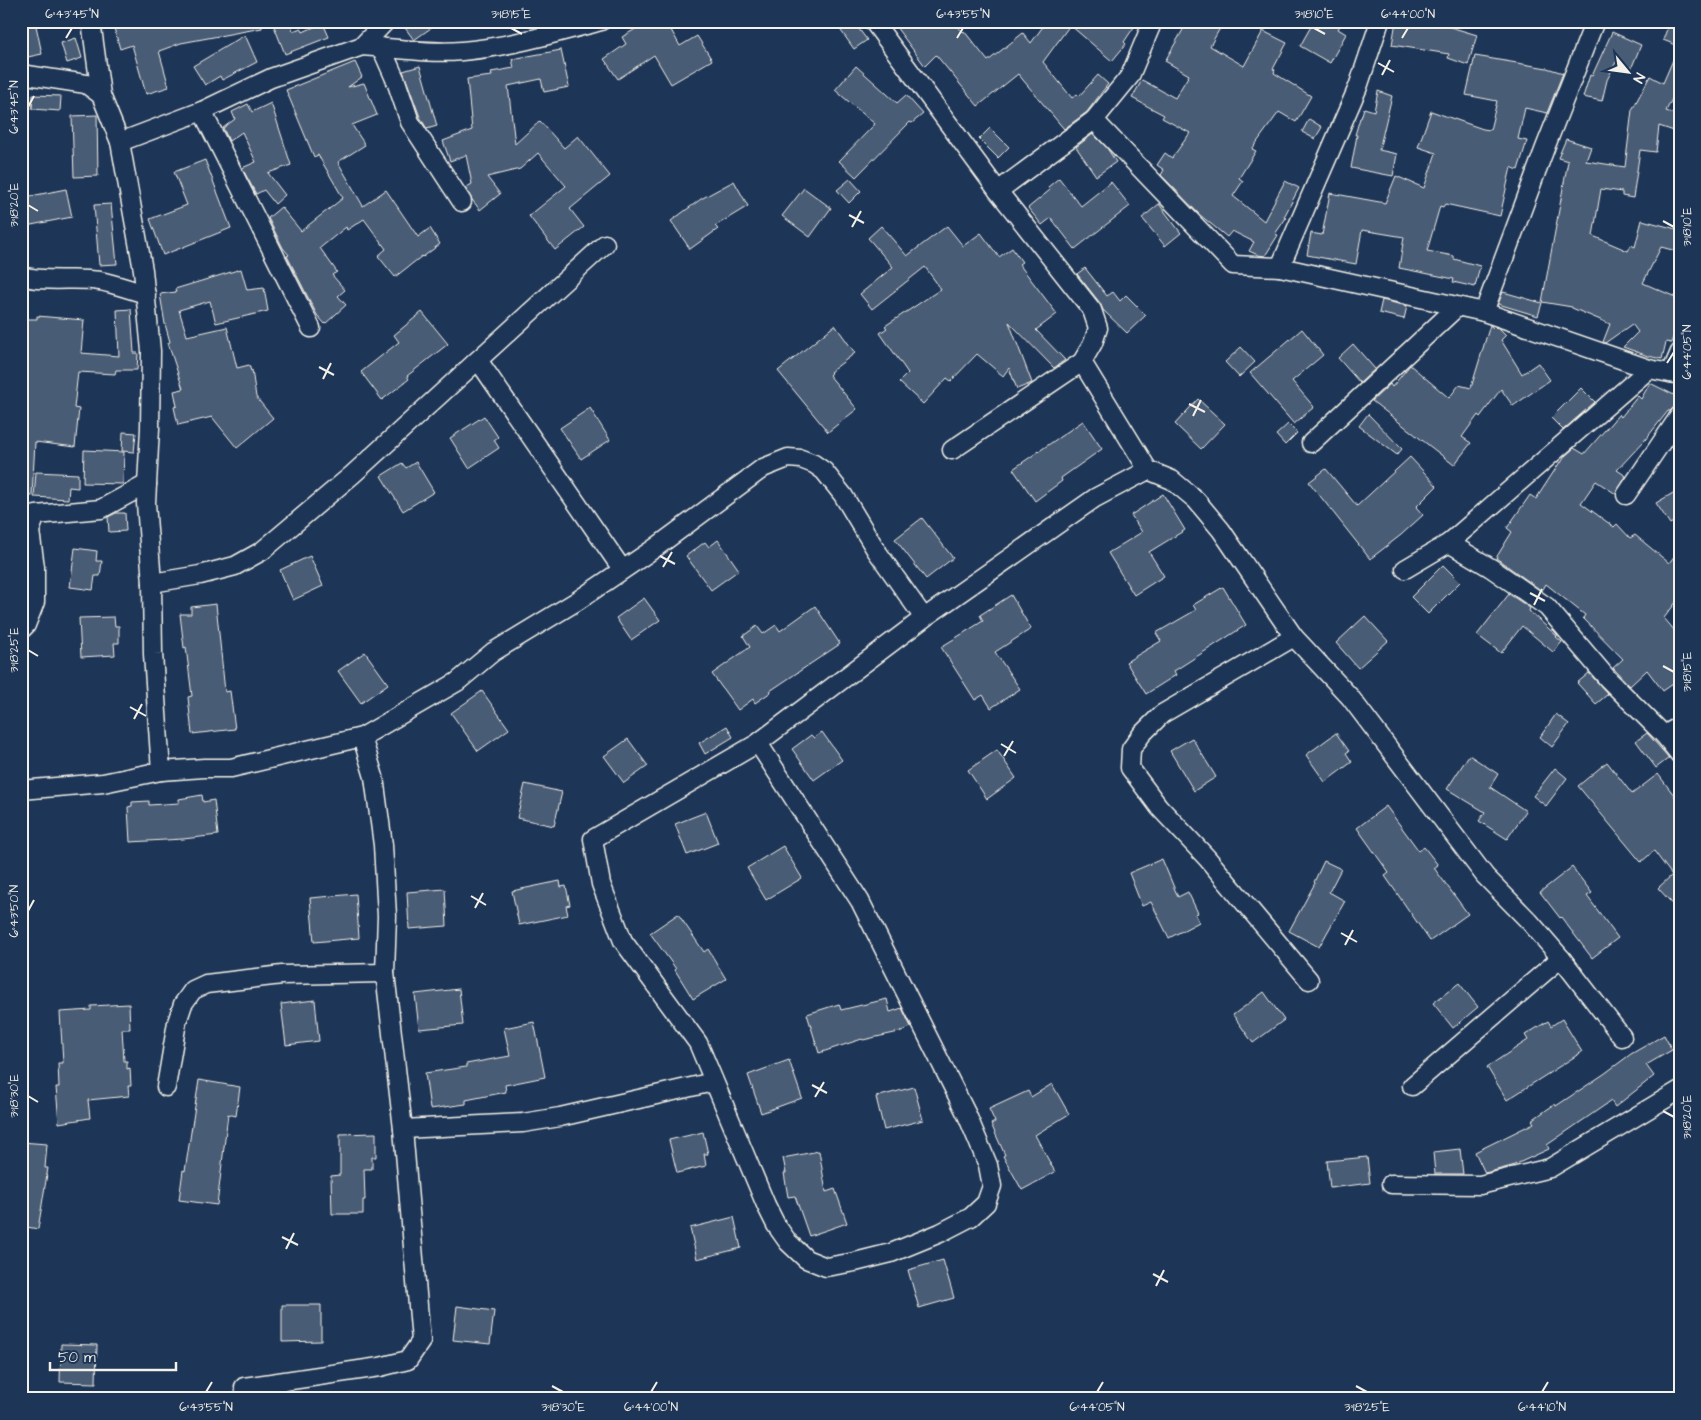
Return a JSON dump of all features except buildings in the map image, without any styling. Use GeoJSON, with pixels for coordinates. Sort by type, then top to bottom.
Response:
{"type":"FeatureCollection","features":[{"type":"Feature","properties":{"kind":"street"},"geometry":{"type":"LineString","coordinates":[[91,21],[101,95],[120,142],[143,270],[152,351],[146,503],[152,583],[153,654],[161,772]]}},
{"type":"Feature","properties":{"kind":"street"},"geometry":{"type":"LineString","coordinates":[[362,46],[386,21]]}},
{"type":"Feature","properties":{"kind":"street"},"geometry":{"type":"LineString","coordinates":[[120,142],[202,111],[271,78],[362,46],[428,51],[462,51],[501,45],[601,21]]}},
{"type":"Feature","properties":{"kind":"street"},"geometry":{"type":"LineString","coordinates":[[873,21],[998,191],[1092,310],[1098,328],[1082,362],[952,450]]}},
{"type":"Feature","properties":{"kind":"street"},"geometry":{"type":"LineString","coordinates":[[998,191],[1094,120],[1130,76],[1153,21]]}},
{"type":"Feature","properties":{"kind":"street"},"geometry":{"type":"LineString","coordinates":[[1280,267],[1358,88],[1380,21]]}},
{"type":"Feature","properties":{"kind":"street"},"geometry":{"type":"LineString","coordinates":[[1484,312],[1595,21]]}},
{"type":"Feature","properties":{"kind":"street"},"geometry":{"type":"LineString","coordinates":[[381,47],[396,81],[410,122],[462,202]]}},
{"type":"Feature","properties":{"kind":"street"},"geometry":{"type":"LineString","coordinates":[[21,74],[86,84],[101,95]]}},
{"type":"Feature","properties":{"kind":"street"},"geometry":{"type":"LineString","coordinates":[[202,111],[311,328]]}},
{"type":"Feature","properties":{"kind":"street"},"geometry":{"type":"LineString","coordinates":[[1094,120],[1233,265],[1280,267],[1484,312],[1649,369],[1675,374],[1680,352]]}},
{"type":"Feature","properties":{"kind":"street"},"geometry":{"type":"LineString","coordinates":[[152,583],[200,575],[235,566],[262,551],[352,475],[605,244]]}},
{"type":"Feature","properties":{"kind":"street"},"geometry":{"type":"LineString","coordinates":[[21,276],[35,280],[101,281],[146,294]]}},
{"type":"Feature","properties":{"kind":"street"},"geometry":{"type":"LineString","coordinates":[[1311,443],[1457,306]]}},
{"type":"Feature","properties":{"kind":"street"},"geometry":{"type":"LineString","coordinates":[[478,360],[622,570]]}},
{"type":"Feature","properties":{"kind":"street"},"geometry":{"type":"LineString","coordinates":[[1082,362],[1148,470],[1172,480],[1196,500],[1221,530],[1294,637],[1350,697],[1485,876],[1530,922],[1561,958],[1622,1037]]}},
{"type":"Feature","properties":{"kind":"street"},"geometry":{"type":"LineString","coordinates":[[1405,569],[1449,543],[1649,369]]}},
{"type":"Feature","properties":{"kind":"street"},"geometry":{"type":"LineString","coordinates":[[1626,495],[1680,415]]}},
{"type":"Feature","properties":{"kind":"street"},"geometry":{"type":"LineString","coordinates":[[21,790],[103,783],[161,772],[204,768],[231,768],[362,737],[457,682],[493,652],[577,601],[655,548],[763,468],[788,458],[802,459],[824,471],[843,495],[876,550],[924,618]]}},
{"type":"Feature","properties":{"kind":"street"},"geometry":{"type":"LineString","coordinates":[[758,743],[860,901],[943,1066],[988,1165],[992,1186],[986,1203],[971,1217],[940,1233],[891,1253],[826,1267],[806,1259],[788,1242],[776,1225],[698,1044],[623,941],[601,884],[593,839],[758,743],[924,618],[1095,498],[1148,470]]}},
{"type":"Feature","properties":{"kind":"street"},"geometry":{"type":"LineString","coordinates":[[21,630],[26,625],[35,602],[35,567],[28,517],[101,509],[147,484]]}},
{"type":"Feature","properties":{"kind":"street"},"geometry":{"type":"LineString","coordinates":[[1449,543],[1491,568],[1547,607],[1608,679],[1664,735],[1680,755]]}},
{"type":"Feature","properties":{"kind":"street"},"geometry":{"type":"LineString","coordinates":[[1294,637],[1162,714],[1142,734],[1131,749],[1130,768],[1159,807],[1206,858],[1309,980]]}},
{"type":"Feature","properties":{"kind":"street"},"geometry":{"type":"LineString","coordinates":[[1664,735],[1680,726]]}},
{"type":"Feature","properties":{"kind":"street"},"geometry":{"type":"LineString","coordinates":[[244,1387],[380,1367],[408,1360],[421,1341],[403,1129],[385,973],[387,916],[384,845],[374,777],[362,737]]}},
{"type":"Feature","properties":{"kind":"street"},"geometry":{"type":"LineString","coordinates":[[1412,1086],[1561,958]]}},
{"type":"Feature","properties":{"kind":"street"},"geometry":{"type":"LineString","coordinates":[[166,1088],[177,1022],[183,1004],[193,990],[206,984],[282,975],[385,973]]}},
{"type":"Feature","properties":{"kind":"street"},"geometry":{"type":"LineString","coordinates":[[403,1129],[523,1123],[560,1117],[713,1082]]}},
{"type":"Feature","properties":{"kind":"street"},"geometry":{"type":"LineString","coordinates":[[1391,1184],[1480,1185],[1550,1168],[1680,1090]]}}]}
